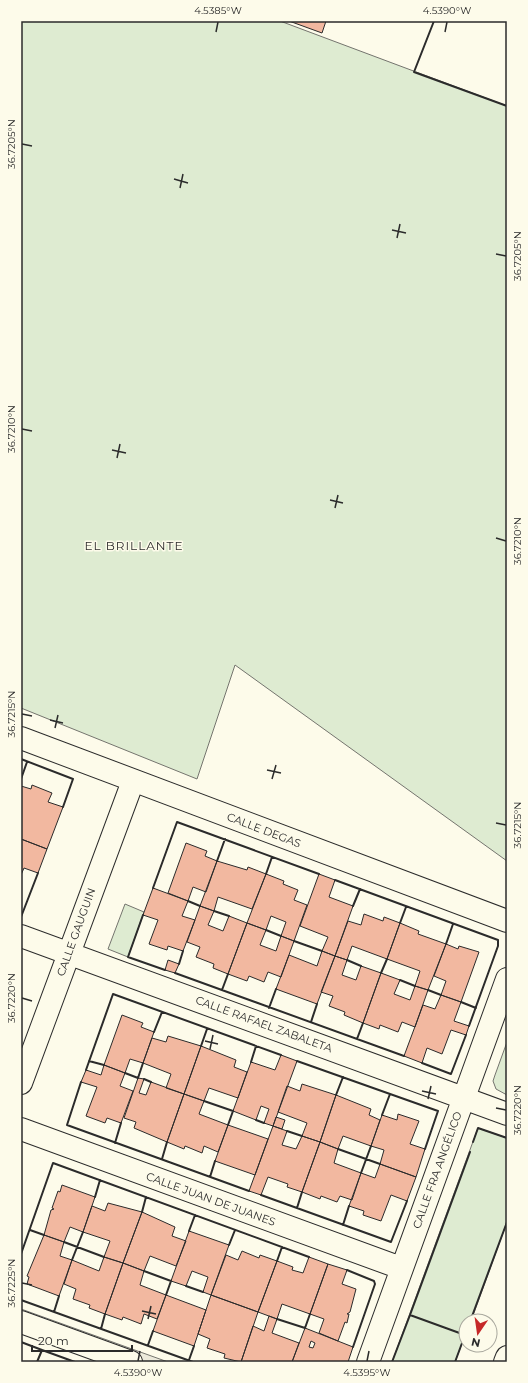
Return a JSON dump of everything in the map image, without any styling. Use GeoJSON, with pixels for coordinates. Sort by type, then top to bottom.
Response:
{"type":"FeatureCollection","features":[{"type":"Feature","properties":{"kind":"street","name":"CALLE DEGAS"},"geometry":{"type":"LineString","coordinates":[[21,738],[507,922]]}},
{"type":"Feature","properties":{"kind":"street","name":"CALLE GAUGUIN"},"geometry":{"type":"LineString","coordinates":[[21,1083],[68,952],[133,781]]}},
{"type":"Feature","properties":{"kind":"street","name":"CALLE RAFAEL ZABALETA"},"geometry":{"type":"LineString","coordinates":[[21,936],[507,1114]]}},
{"type":"Feature","properties":{"kind":"street","name":"CALLE FRA ANGÉLICO"},"geometry":{"type":"LineString","coordinates":[[368,1362],[507,979]]}},
{"type":"Feature","properties":{"kind":"street","name":"CALLE JUAN DE JUANES"},"geometry":{"type":"LineString","coordinates":[[21,1129],[401,1268]]}},
{"type":"Feature","properties":{"kind":"street"},"geometry":{"type":"LineString","coordinates":[[21,1322],[132,1362]]}},
{"type":"Feature","properties":{"kind":"street"},"geometry":{"type":"LineString","coordinates":[[505,1362],[507,1357]]}},
{"type":"Feature","properties":{"kind":"green space"},"geometry":{"type":"Polygon","coordinates":[[[21,21],[280,21],[507,106],[507,861],[235,665],[197,779],[21,708],[21,21]]]}},
{"type":"Feature","properties":{"kind":"green space"},"geometry":{"type":"Polygon","coordinates":[[[125,904],[144,912],[128,957],[108,949],[125,904]]]}},
{"type":"Feature","properties":{"kind":"green space"},"geometry":{"type":"Polygon","coordinates":[[[507,1042],[507,1095],[496,1089],[493,1081],[507,1042]]]}},
{"type":"Feature","properties":{"kind":"green space"},"geometry":{"type":"Polygon","coordinates":[[[478,1128],[507,1138],[507,1222],[474,1313],[458,1313],[458,1353],[455,1362],[392,1362],[478,1128]]]}},
{"type":"Feature","properties":{"kind":"shaded area"},"geometry":{"type":"Polygon","coordinates":[[[21,1309],[168,1362],[145,1362],[21,1317],[21,1309]]]}},
{"type":"Feature","properties":{"kind":"building"},"geometry":{"type":"Polygon","coordinates":[[[289,21],[326,21],[322,33],[289,21]]]}},
{"type":"Feature","properties":{"kind":"building"},"geometry":{"type":"Polygon","coordinates":[[[32,785],[52,793],[48,802],[63,807],[47,849],[21,839],[21,786],[31,789],[32,785]]]}},
{"type":"Feature","properties":{"kind":"building"},"geometry":{"type":"Polygon","coordinates":[[[21,839],[47,849],[38,873],[24,868],[21,875],[21,839]]]}},
{"type":"Feature","properties":{"kind":"building"},"geometry":{"type":"Polygon","coordinates":[[[186,843],[207,851],[205,856],[217,861],[206,892],[193,887],[188,901],[168,893],[186,843]]]}},
{"type":"Feature","properties":{"kind":"building"},"geometry":{"type":"Polygon","coordinates":[[[217,861],[247,870],[248,867],[266,874],[252,909],[218,897],[214,911],[200,906],[217,861]]]}},
{"type":"Feature","properties":{"kind":"building"},"geometry":{"type":"Polygon","coordinates":[[[266,874],[284,881],[283,884],[298,890],[294,900],[307,905],[294,941],[281,936],[286,922],[271,916],[266,930],[247,923],[266,874]]]}},
{"type":"Feature","properties":{"kind":"building"},"geometry":{"type":"Polygon","coordinates":[[[319,874],[335,880],[329,897],[353,906],[335,956],[322,951],[328,937],[300,926],[319,874]]]}},
{"type":"Feature","properties":{"kind":"building"},"geometry":{"type":"Polygon","coordinates":[[[153,888],[188,901],[182,916],[195,920],[183,951],[168,946],[167,950],[149,944],[158,920],[143,915],[153,888]]]}},
{"type":"Feature","properties":{"kind":"building"},"geometry":{"type":"Polygon","coordinates":[[[200,906],[214,911],[208,925],[223,931],[229,916],[247,923],[228,974],[213,968],[214,964],[196,957],[200,947],[187,942],[200,906]]]}},
{"type":"Feature","properties":{"kind":"building"},"geometry":{"type":"Polygon","coordinates":[[[364,914],[383,921],[384,917],[400,923],[387,959],[352,946],[347,960],[335,956],[348,921],[361,925],[364,914]]]}},
{"type":"Feature","properties":{"kind":"building"},"geometry":{"type":"Polygon","coordinates":[[[247,923],[266,930],[260,945],[276,951],[281,936],[294,941],[281,977],[268,972],[264,982],[249,976],[247,981],[228,974],[247,923]]]}},
{"type":"Feature","properties":{"kind":"building"},"geometry":{"type":"Polygon","coordinates":[[[400,923],[419,931],[418,934],[446,944],[428,990],[415,986],[420,971],[387,959],[400,923]]]}},
{"type":"Feature","properties":{"kind":"building"},"geometry":{"type":"Polygon","coordinates":[[[446,944],[458,949],[459,946],[479,952],[461,1002],[441,995],[446,981],[434,976],[446,944]]]}},
{"type":"Feature","properties":{"kind":"building"},"geometry":{"type":"Polygon","coordinates":[[[322,951],[335,956],[317,1004],[276,989],[289,955],[317,966],[322,951]]]}},
{"type":"Feature","properties":{"kind":"building"},"geometry":{"type":"Polygon","coordinates":[[[335,956],[347,960],[342,975],[356,980],[361,966],[381,973],[363,1023],[344,1015],[345,1012],[329,1006],[333,996],[321,992],[335,956]]]}},
{"type":"Feature","properties":{"kind":"building"},"geometry":{"type":"Polygon","coordinates":[[[168,960],[179,964],[175,973],[165,970],[168,960]]]}},
{"type":"Feature","properties":{"kind":"building"},"geometry":{"type":"Polygon","coordinates":[[[381,973],[400,980],[394,994],[410,1000],[415,986],[428,990],[415,1027],[402,1022],[398,1032],[380,1025],[379,1029],[363,1023],[381,973]]]}},
{"type":"Feature","properties":{"kind":"building"},"geometry":{"type":"Polygon","coordinates":[[[441,995],[461,1002],[454,1021],[469,1026],[466,1035],[451,1030],[442,1054],[427,1048],[422,1063],[404,1056],[423,1005],[435,1009],[441,995]]]}},
{"type":"Feature","properties":{"kind":"building"},"geometry":{"type":"Polygon","coordinates":[[[122,1015],[143,1023],[141,1027],[154,1032],[143,1063],[130,1059],[125,1073],[104,1065],[122,1015]]]}},
{"type":"Feature","properties":{"kind":"building"},"geometry":{"type":"Polygon","coordinates":[[[168,1036],[201,1046],[184,1094],[166,1088],[171,1074],[143,1063],[152,1038],[166,1042],[168,1036]]]}},
{"type":"Feature","properties":{"kind":"building"},"geometry":{"type":"Polygon","coordinates":[[[201,1046],[236,1060],[234,1067],[247,1072],[238,1098],[209,1088],[204,1101],[184,1094],[201,1046]]]}},
{"type":"Feature","properties":{"kind":"building"},"geometry":{"type":"Polygon","coordinates":[[[281,1055],[297,1061],[273,1126],[264,1123],[269,1109],[261,1106],[256,1120],[233,1111],[251,1062],[275,1070],[281,1055]]]}},
{"type":"Feature","properties":{"kind":"building"},"geometry":{"type":"Polygon","coordinates":[[[104,1065],[125,1073],[120,1086],[133,1091],[121,1123],[107,1118],[105,1123],[86,1116],[97,1087],[81,1082],[86,1070],[101,1075],[104,1065]]]}},
{"type":"Feature","properties":{"kind":"building"},"geometry":{"type":"Polygon","coordinates":[[[138,1078],[144,1079],[139,1093],[146,1095],[151,1082],[184,1094],[167,1142],[134,1128],[136,1122],[124,1118],[138,1078]]]}},
{"type":"Feature","properties":{"kind":"building"},"geometry":{"type":"Polygon","coordinates":[[[302,1084],[336,1095],[320,1142],[302,1136],[307,1123],[278,1112],[287,1086],[300,1091],[302,1084]]]}},
{"type":"Feature","properties":{"kind":"building"},"geometry":{"type":"Polygon","coordinates":[[[184,1094],[204,1101],[199,1114],[228,1125],[218,1152],[204,1146],[202,1153],[185,1146],[184,1149],[167,1142],[184,1094]]]}},
{"type":"Feature","properties":{"kind":"building"},"geometry":{"type":"Polygon","coordinates":[[[336,1095],[371,1109],[369,1115],[380,1120],[371,1146],[343,1136],[338,1149],[320,1142],[336,1095]]]}},
{"type":"Feature","properties":{"kind":"building"},"geometry":{"type":"Polygon","coordinates":[[[398,1114],[419,1121],[410,1144],[425,1149],[416,1177],[380,1164],[384,1150],[371,1146],[382,1115],[397,1120],[398,1114]]]}},
{"type":"Feature","properties":{"kind":"building"},"geometry":{"type":"Polygon","coordinates":[[[276,1117],[285,1120],[282,1129],[273,1126],[276,1117]]]}},
{"type":"Feature","properties":{"kind":"building"},"geometry":{"type":"Polygon","coordinates":[[[228,1125],[268,1139],[255,1175],[215,1161],[228,1125]]]}},
{"type":"Feature","properties":{"kind":"building"},"geometry":{"type":"Polygon","coordinates":[[[273,1126],[287,1131],[282,1145],[296,1149],[302,1136],[320,1142],[302,1192],[287,1187],[288,1184],[268,1177],[261,1195],[249,1191],[273,1126]]]}},
{"type":"Feature","properties":{"kind":"building"},"geometry":{"type":"Polygon","coordinates":[[[320,1142],[338,1149],[334,1163],[361,1173],[352,1200],[340,1196],[337,1202],[321,1196],[320,1199],[302,1192],[320,1142]]]}},
{"type":"Feature","properties":{"kind":"building"},"geometry":{"type":"Polygon","coordinates":[[[380,1164],[416,1177],[407,1201],[391,1195],[381,1221],[363,1215],[364,1211],[349,1206],[361,1173],[375,1178],[380,1164]]]}},
{"type":"Feature","properties":{"kind":"building"},"geometry":{"type":"Polygon","coordinates":[[[62,1185],[95,1197],[83,1232],[70,1227],[64,1242],[44,1235],[51,1210],[54,1209],[52,1208],[58,1191],[60,1192],[62,1185]]]}},
{"type":"Feature","properties":{"kind":"building"},"geometry":{"type":"Polygon","coordinates":[[[108,1203],[142,1212],[123,1263],[104,1257],[110,1241],[83,1232],[92,1206],[105,1211],[108,1203]]]}},
{"type":"Feature","properties":{"kind":"building"},"geometry":{"type":"Polygon","coordinates":[[[142,1212],[175,1227],[172,1236],[186,1241],[176,1266],[150,1256],[144,1271],[123,1263],[142,1212]]]}},
{"type":"Feature","properties":{"kind":"building"},"geometry":{"type":"Polygon","coordinates":[[[189,1231],[229,1245],[211,1295],[203,1292],[208,1277],[192,1271],[186,1286],[171,1281],[189,1231]]]}},
{"type":"Feature","properties":{"kind":"building"},"geometry":{"type":"Polygon","coordinates":[[[44,1235],[64,1242],[60,1256],[72,1260],[59,1296],[27,1284],[29,1277],[27,1276],[44,1235]]]}},
{"type":"Feature","properties":{"kind":"building"},"geometry":{"type":"Polygon","coordinates":[[[242,1251],[259,1258],[260,1255],[277,1261],[258,1312],[211,1295],[226,1255],[238,1260],[242,1251]]]}},
{"type":"Feature","properties":{"kind":"building"},"geometry":{"type":"Polygon","coordinates":[[[104,1257],[123,1263],[105,1314],[89,1308],[90,1305],[73,1299],[76,1289],[64,1284],[72,1260],[99,1271],[104,1257]]]}},
{"type":"Feature","properties":{"kind":"building"},"geometry":{"type":"Polygon","coordinates":[[[309,1257],[328,1264],[310,1314],[282,1304],[277,1319],[258,1312],[277,1261],[293,1267],[292,1270],[303,1273],[309,1257]]]}},
{"type":"Feature","properties":{"kind":"building"},"geometry":{"type":"Polygon","coordinates":[[[123,1263],[144,1271],[140,1285],[166,1295],[157,1319],[144,1314],[141,1324],[123,1317],[122,1320],[105,1314],[123,1263]]]}},
{"type":"Feature","properties":{"kind":"building"},"geometry":{"type":"Polygon","coordinates":[[[328,1264],[347,1270],[342,1284],[356,1289],[350,1312],[347,1314],[349,1314],[347,1323],[345,1322],[338,1341],[319,1333],[324,1319],[310,1314],[328,1264]]]}},
{"type":"Feature","properties":{"kind":"building"},"geometry":{"type":"Polygon","coordinates":[[[166,1295],[206,1310],[194,1346],[153,1331],[166,1295]]]}},
{"type":"Feature","properties":{"kind":"building"},"geometry":{"type":"Polygon","coordinates":[[[211,1295],[258,1312],[241,1362],[224,1358],[225,1354],[207,1348],[210,1339],[198,1334],[211,1295]]]}},
{"type":"Feature","properties":{"kind":"building"},"geometry":{"type":"Polygon","coordinates":[[[269,1316],[277,1319],[272,1333],[299,1343],[292,1362],[241,1362],[253,1326],[264,1331],[269,1316]]]}},
{"type":"Feature","properties":{"kind":"building"},"geometry":{"type":"Polygon","coordinates":[[[305,1328],[353,1347],[348,1362],[292,1362],[305,1328]],[[311,1341],[309,1347],[313,1348],[315,1343],[311,1341]]]}},
{"type":"Feature","properties":{"kind":"wall"},"geometry":{"type":"LineString","coordinates":[[434,21],[414,72],[507,106]]}},
{"type":"Feature","properties":{"kind":"wall"},"geometry":{"type":"LineString","coordinates":[[21,759],[73,779],[63,807]]}},
{"type":"Feature","properties":{"kind":"wall"},"geometry":{"type":"LineString","coordinates":[[21,779],[27,762]]}},
{"type":"Feature","properties":{"kind":"wall"},"geometry":{"type":"LineString","coordinates":[[153,888],[177,822],[319,874]]}},
{"type":"Feature","properties":{"kind":"wall"},"geometry":{"type":"LineString","coordinates":[[217,861],[225,839]]}},
{"type":"Feature","properties":{"kind":"wall"},"geometry":{"type":"LineString","coordinates":[[266,874],[272,857]]}},
{"type":"Feature","properties":{"kind":"wall"},"geometry":{"type":"LineString","coordinates":[[21,917],[38,873]]}},
{"type":"Feature","properties":{"kind":"wall"},"geometry":{"type":"LineString","coordinates":[[335,880],[498,940],[498,946],[469,1026]]}},
{"type":"Feature","properties":{"kind":"wall"},"geometry":{"type":"LineString","coordinates":[[353,906],[360,889]]}},
{"type":"Feature","properties":{"kind":"wall"},"geometry":{"type":"LineString","coordinates":[[188,901],[200,906]]}},
{"type":"Feature","properties":{"kind":"wall"},"geometry":{"type":"LineString","coordinates":[[400,923],[406,907]]}},
{"type":"Feature","properties":{"kind":"wall"},"geometry":{"type":"LineString","coordinates":[[214,911],[229,916]]}},
{"type":"Feature","properties":{"kind":"wall"},"geometry":{"type":"LineString","coordinates":[[143,915],[128,957],[165,970]]}},
{"type":"Feature","properties":{"kind":"wall"},"geometry":{"type":"LineString","coordinates":[[446,944],[453,924]]}},
{"type":"Feature","properties":{"kind":"wall"},"geometry":{"type":"LineString","coordinates":[[266,930],[281,936]]}},
{"type":"Feature","properties":{"kind":"wall"},"geometry":{"type":"LineString","coordinates":[[294,941],[322,951]]}},
{"type":"Feature","properties":{"kind":"wall"},"geometry":{"type":"LineString","coordinates":[[179,964],[183,951]]}},
{"type":"Feature","properties":{"kind":"wall"},"geometry":{"type":"LineString","coordinates":[[381,973],[387,959]]}},
{"type":"Feature","properties":{"kind":"wall"},"geometry":{"type":"LineString","coordinates":[[347,960],[361,966]]}},
{"type":"Feature","properties":{"kind":"wall"},"geometry":{"type":"LineString","coordinates":[[175,973],[404,1056]]}},
{"type":"Feature","properties":{"kind":"wall"},"geometry":{"type":"LineString","coordinates":[[222,990],[228,974]]}},
{"type":"Feature","properties":{"kind":"wall"},"geometry":{"type":"LineString","coordinates":[[400,980],[415,986]]}},
{"type":"Feature","properties":{"kind":"wall"},"geometry":{"type":"LineString","coordinates":[[269,1008],[276,989]]}},
{"type":"Feature","properties":{"kind":"wall"},"geometry":{"type":"LineString","coordinates":[[428,990],[441,995]]}},
{"type":"Feature","properties":{"kind":"wall"},"geometry":{"type":"LineString","coordinates":[[86,1070],[113,994],[281,1055]]}},
{"type":"Feature","properties":{"kind":"wall"},"geometry":{"type":"LineString","coordinates":[[461,1002],[476,1008]]}},
{"type":"Feature","properties":{"kind":"wall"},"geometry":{"type":"LineString","coordinates":[[311,1022],[317,1004]]}},
{"type":"Feature","properties":{"kind":"wall"},"geometry":{"type":"LineString","coordinates":[[154,1032],[162,1012]]}},
{"type":"Feature","properties":{"kind":"wall"},"geometry":{"type":"LineString","coordinates":[[357,1039],[363,1023]]}},
{"type":"Feature","properties":{"kind":"wall"},"geometry":{"type":"LineString","coordinates":[[201,1046],[207,1029]]}},
{"type":"Feature","properties":{"kind":"wall"},"geometry":{"type":"LineString","coordinates":[[422,1063],[451,1074],[466,1035]]}},
{"type":"Feature","properties":{"kind":"wall"},"geometry":{"type":"LineString","coordinates":[[251,1062],[256,1046]]}},
{"type":"Feature","properties":{"kind":"wall"},"geometry":{"type":"LineString","coordinates":[[89,1061],[104,1065]]}},
{"type":"Feature","properties":{"kind":"wall"},"geometry":{"type":"LineString","coordinates":[[297,1061],[438,1111],[425,1149]]}},
{"type":"Feature","properties":{"kind":"wall"},"geometry":{"type":"LineString","coordinates":[[125,1073],[138,1078],[143,1063]]}},
{"type":"Feature","properties":{"kind":"wall"},"geometry":{"type":"LineString","coordinates":[[336,1095],[343,1077]]}},
{"type":"Feature","properties":{"kind":"wall"},"geometry":{"type":"LineString","coordinates":[[144,1079],[151,1082]]}},
{"type":"Feature","properties":{"kind":"wall"},"geometry":{"type":"LineString","coordinates":[[81,1082],[67,1125],[249,1191]]}},
{"type":"Feature","properties":{"kind":"wall"},"geometry":{"type":"LineString","coordinates":[[382,1115],[390,1094]]}},
{"type":"Feature","properties":{"kind":"wall"},"geometry":{"type":"LineString","coordinates":[[204,1101],[233,1111],[228,1125]]}},
{"type":"Feature","properties":{"kind":"wall"},"geometry":{"type":"LineString","coordinates":[[256,1120],[264,1123]]}},
{"type":"Feature","properties":{"kind":"wall"},"geometry":{"type":"LineString","coordinates":[[115,1143],[121,1123]]}},
{"type":"Feature","properties":{"kind":"wall"},"geometry":{"type":"LineString","coordinates":[[473,1142],[478,1128],[507,1138]]}},
{"type":"Feature","properties":{"kind":"wall"},"geometry":{"type":"LineString","coordinates":[[287,1131],[302,1136]]}},
{"type":"Feature","properties":{"kind":"wall"},"geometry":{"type":"LineString","coordinates":[[162,1159],[167,1142]]}},
{"type":"Feature","properties":{"kind":"wall"},"geometry":{"type":"LineString","coordinates":[[361,1173],[371,1146]]}},
{"type":"Feature","properties":{"kind":"wall"},"geometry":{"type":"LineString","coordinates":[[338,1149],[380,1164]]}},
{"type":"Feature","properties":{"kind":"wall"},"geometry":{"type":"LineString","coordinates":[[410,1315],[470,1152]]}},
{"type":"Feature","properties":{"kind":"wall"},"geometry":{"type":"LineString","coordinates":[[210,1177],[215,1161]]}},
{"type":"Feature","properties":{"kind":"wall"},"geometry":{"type":"LineString","coordinates":[[21,1254],[53,1163],[309,1257]]}},
{"type":"Feature","properties":{"kind":"wall"},"geometry":{"type":"LineString","coordinates":[[95,1197],[100,1180]]}},
{"type":"Feature","properties":{"kind":"wall"},"geometry":{"type":"LineString","coordinates":[[297,1208],[302,1192]]}},
{"type":"Feature","properties":{"kind":"wall"},"geometry":{"type":"LineString","coordinates":[[261,1195],[391,1242],[407,1201]]}},
{"type":"Feature","properties":{"kind":"wall"},"geometry":{"type":"LineString","coordinates":[[142,1212],[146,1197]]}},
{"type":"Feature","properties":{"kind":"wall"},"geometry":{"type":"LineString","coordinates":[[343,1225],[349,1206]]}},
{"type":"Feature","properties":{"kind":"wall"},"geometry":{"type":"LineString","coordinates":[[189,1231],[195,1215]]}},
{"type":"Feature","properties":{"kind":"wall"},"geometry":{"type":"LineString","coordinates":[[473,1313],[507,1222]]}},
{"type":"Feature","properties":{"kind":"wall"},"geometry":{"type":"LineString","coordinates":[[30,1230],[44,1235]]}},
{"type":"Feature","properties":{"kind":"wall"},"geometry":{"type":"LineString","coordinates":[[229,1245],[235,1230]]}},
{"type":"Feature","properties":{"kind":"wall"},"geometry":{"type":"LineString","coordinates":[[72,1260],[83,1232]]}},
{"type":"Feature","properties":{"kind":"wall"},"geometry":{"type":"LineString","coordinates":[[64,1242],[104,1257]]}},
{"type":"Feature","properties":{"kind":"wall"},"geometry":{"type":"LineString","coordinates":[[277,1261],[282,1247]]}},
{"type":"Feature","properties":{"kind":"wall"},"geometry":{"type":"LineString","coordinates":[[347,1270],[374,1281],[375,1284],[353,1347]]}},
{"type":"Feature","properties":{"kind":"wall"},"geometry":{"type":"LineString","coordinates":[[144,1271],[171,1281],[166,1295]]}},
{"type":"Feature","properties":{"kind":"wall"},"geometry":{"type":"LineString","coordinates":[[186,1286],[203,1292]]}},
{"type":"Feature","properties":{"kind":"wall"},"geometry":{"type":"LineString","coordinates":[[54,1312],[59,1296]]}},
{"type":"Feature","properties":{"kind":"wall"},"geometry":{"type":"LineString","coordinates":[[21,1300],[193,1362]]}},
{"type":"Feature","properties":{"kind":"wall"},"geometry":{"type":"LineString","coordinates":[[101,1329],[105,1314]]}},
{"type":"Feature","properties":{"kind":"wall"},"geometry":{"type":"LineString","coordinates":[[277,1319],[305,1328],[310,1314]]}},
{"type":"Feature","properties":{"kind":"wall"},"geometry":{"type":"LineString","coordinates":[[392,1362],[410,1315],[465,1335],[455,1362]]}},
{"type":"Feature","properties":{"kind":"wall"},"geometry":{"type":"LineString","coordinates":[[148,1345],[153,1331]]}},
{"type":"Feature","properties":{"kind":"wall"},"geometry":{"type":"LineString","coordinates":[[21,1342],[42,1350],[37,1362]]}},
{"type":"Feature","properties":{"kind":"wall"},"geometry":{"type":"LineString","coordinates":[[189,1360],[194,1346]]}},
{"type":"Feature","properties":{"kind":"wall"},"geometry":{"type":"LineString","coordinates":[[42,1350],[75,1362]]}},
{"type":"Feature","properties":{"kind":"district","name":"EL BRILLANTE"},"geometry":{"type":"Point","coordinates":[134,546]}}]}
